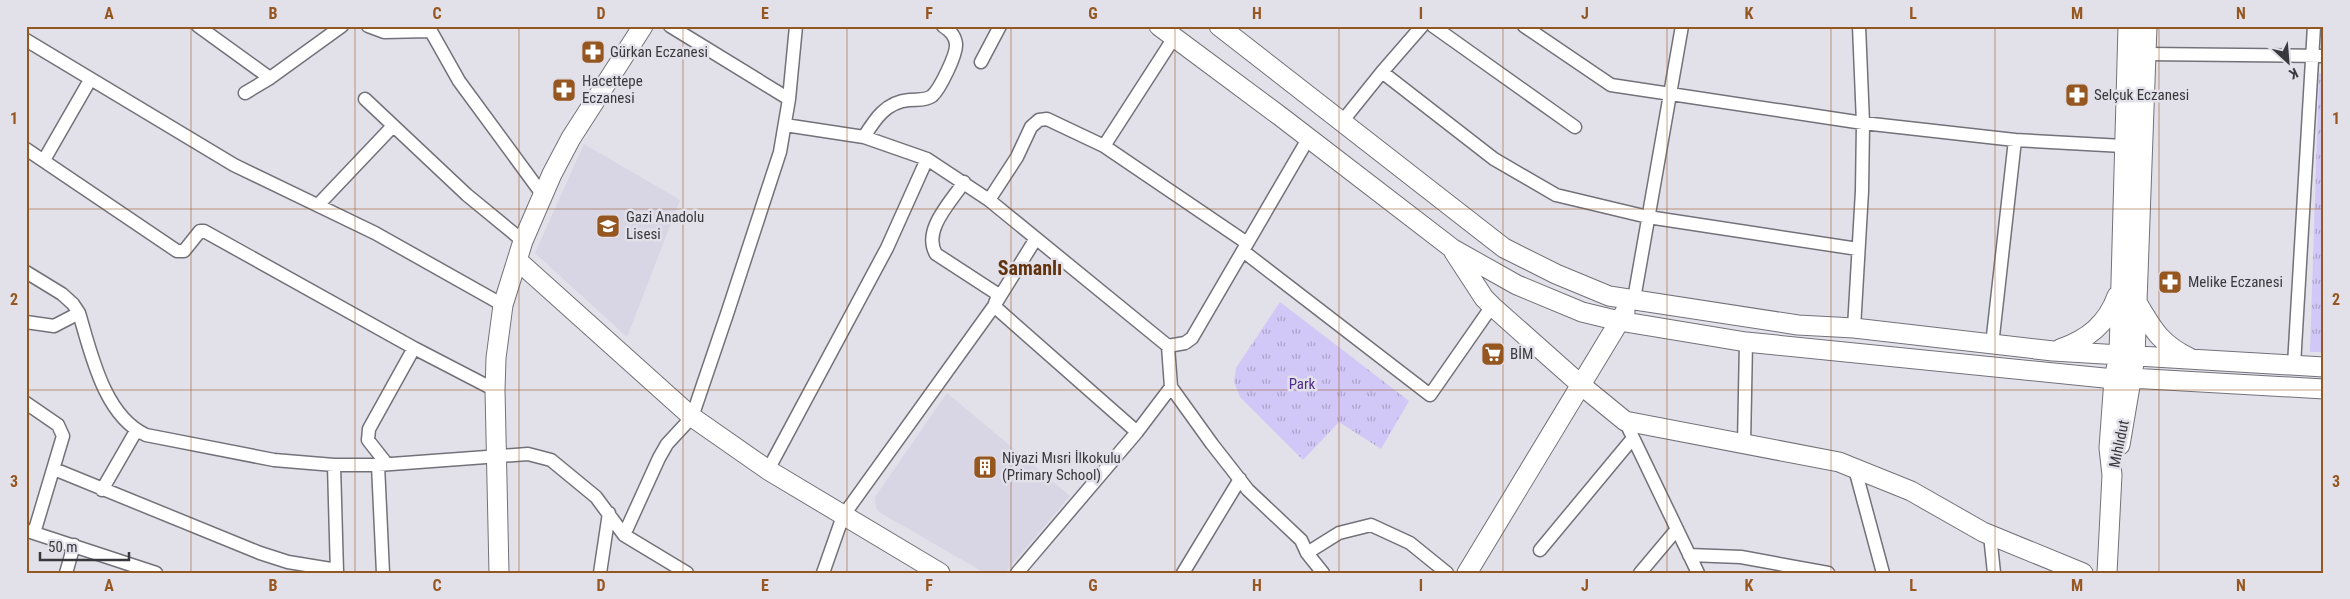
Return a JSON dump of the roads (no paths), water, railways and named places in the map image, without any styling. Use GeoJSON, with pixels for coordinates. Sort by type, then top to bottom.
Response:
{"type":"FeatureCollection","features":[{"type":"Feature","properties":{"kind":"main road"},"geometry":{"type":"LineString","coordinates":[[500,573],[495,390],[496,358],[503,305],[523,241],[542,194],[571,138],[643,26]]}},
{"type":"Feature","properties":{"kind":"main road"},"geometry":{"type":"LineString","coordinates":[[1219,26],[1341,123],[1504,248],[1556,274],[1609,296],[1798,325],[1854,328],[2053,351],[2294,366],[2324,366]]}},
{"type":"Feature","properties":{"kind":"main road","name":"Mıhlıdut"},"geometry":{"type":"LineString","coordinates":[[2127,356],[2120,287],[2128,26]]}},
{"type":"Feature","properties":{"kind":"main road","name":"Mıhlıdut"},"geometry":{"type":"LineString","coordinates":[[2107,573],[2112,475],[2109,448],[2137,304],[2147,26]]}},
{"type":"Feature","properties":{"kind":"main road"},"geometry":{"type":"LineString","coordinates":[[1167,31],[1453,249],[1517,285],[1582,312],[1619,321],[1746,342],[2122,379],[2324,388]]}},
{"type":"Feature","properties":{"kind":"main road"},"geometry":{"type":"LineString","coordinates":[[1453,249],[1484,298],[1580,385],[1625,421],[1840,462],[1911,491],[1990,535],[2083,573]]}},
{"type":"Feature","properties":{"kind":"main road"},"geometry":{"type":"LineString","coordinates":[[517,260],[692,417],[768,470],[940,573]]}},
{"type":"Feature","properties":{"kind":"main road"},"geometry":{"type":"LineString","coordinates":[[2053,351],[2079,341],[2102,325],[2112,311],[2120,287]]}},
{"type":"Feature","properties":{"kind":"main road"},"geometry":{"type":"LineString","coordinates":[[1467,573],[1634,299]]}},
{"type":"Feature","properties":{"kind":"main road"},"geometry":{"type":"LineString","coordinates":[[2137,304],[2152,329],[2172,350],[2193,360]]}},
{"type":"Feature","properties":{"kind":"street"},"geometry":{"type":"LineString","coordinates":[[198,26],[270,78]]}},
{"type":"Feature","properties":{"kind":"street"},"geometry":{"type":"LineString","coordinates":[[246,93],[342,26]]}},
{"type":"Feature","properties":{"kind":"street"},"geometry":{"type":"LineString","coordinates":[[368,26],[384,32],[429,29],[459,81],[542,194]]}},
{"type":"Feature","properties":{"kind":"street"},"geometry":{"type":"LineString","coordinates":[[670,26],[789,99]]}},
{"type":"Feature","properties":{"kind":"street"},"geometry":{"type":"LineString","coordinates":[[624,535],[667,444],[692,417],[775,171],[789,99],[796,26]]}},
{"type":"Feature","properties":{"kind":"street"},"geometry":{"type":"LineString","coordinates":[[864,137],[877,115],[894,104],[907,100],[924,99],[932,95],[941,84],[956,48],[953,35],[943,26]]}},
{"type":"Feature","properties":{"kind":"street"},"geometry":{"type":"LineString","coordinates":[[982,62],[1000,26]]}},
{"type":"Feature","properties":{"kind":"street"},"geometry":{"type":"LineString","coordinates":[[1341,123],[1422,26]]}},
{"type":"Feature","properties":{"kind":"street"},"geometry":{"type":"LineString","coordinates":[[1433,26],[1575,127]]}},
{"type":"Feature","properties":{"kind":"street"},"geometry":{"type":"LineString","coordinates":[[1524,26],[1611,85],[1863,123],[2015,140],[2123,146]]}},
{"type":"Feature","properties":{"kind":"street"},"geometry":{"type":"LineString","coordinates":[[1634,299],[1682,26]]}},
{"type":"Feature","properties":{"kind":"street"},"geometry":{"type":"LineString","coordinates":[[1854,328],[1862,191],[1863,123],[1859,26]]}},
{"type":"Feature","properties":{"kind":"street"},"geometry":{"type":"LineString","coordinates":[[2294,366],[2318,55],[2314,26]]}},
{"type":"Feature","properties":{"kind":"street"},"geometry":{"type":"LineString","coordinates":[[1104,146],[1167,31]]}},
{"type":"Feature","properties":{"kind":"street"},"geometry":{"type":"LineString","coordinates":[[26,40],[234,165],[399,246],[503,305]]}},
{"type":"Feature","properties":{"kind":"street"},"geometry":{"type":"LineString","coordinates":[[2146,54],[2318,55]]}},
{"type":"Feature","properties":{"kind":"street"},"geometry":{"type":"LineString","coordinates":[[1382,72],[1494,159],[1556,194],[1648,218],[1858,248]]}},
{"type":"Feature","properties":{"kind":"street"},"geometry":{"type":"LineString","coordinates":[[44,160],[90,80]]}},
{"type":"Feature","properties":{"kind":"street"},"geometry":{"type":"LineString","coordinates":[[365,100],[467,195],[523,241]]}},
{"type":"Feature","properties":{"kind":"street"},"geometry":{"type":"LineString","coordinates":[[989,200],[1017,157],[1031,127],[1039,120],[1046,119],[1056,122],[1104,146],[1245,247],[1430,395],[1492,306]]}},
{"type":"Feature","properties":{"kind":"street"},"geometry":{"type":"LineString","coordinates":[[785,124],[864,137],[927,159],[989,200],[1035,240],[1168,346],[1171,387],[1240,479],[1301,540],[1307,552],[1323,573]]}},
{"type":"Feature","properties":{"kind":"street"},"geometry":{"type":"LineString","coordinates":[[318,205],[393,126]]}},
{"type":"Feature","properties":{"kind":"street"},"geometry":{"type":"LineString","coordinates":[[1168,346],[1184,343],[1192,338],[1308,139]]}},
{"type":"Feature","properties":{"kind":"street"},"geometry":{"type":"LineString","coordinates":[[1992,345],[2015,140]]}},
{"type":"Feature","properties":{"kind":"street"},"geometry":{"type":"LineString","coordinates":[[26,148],[177,252],[184,251],[200,231],[204,231],[414,348],[495,390]]}},
{"type":"Feature","properties":{"kind":"street"},"geometry":{"type":"LineString","coordinates":[[768,470],[887,248],[927,159]]}},
{"type":"Feature","properties":{"kind":"street"},"geometry":{"type":"LineString","coordinates":[[964,182],[934,228],[931,241],[936,254],[996,300],[1137,432]]}},
{"type":"Feature","properties":{"kind":"street"},"geometry":{"type":"LineString","coordinates":[[823,573],[843,516],[996,300],[1035,240]]}},
{"type":"Feature","properties":{"kind":"street"},"geometry":{"type":"LineString","coordinates":[[26,272],[62,294],[73,304],[79,313],[103,385],[128,424],[136,431],[146,435],[222,451],[274,460],[334,465],[382,464],[528,454],[551,460],[596,497],[624,535],[687,573]]}},
{"type":"Feature","properties":{"kind":"street"},"geometry":{"type":"LineString","coordinates":[[26,322],[54,326],[79,313]]}},
{"type":"Feature","properties":{"kind":"street"},"geometry":{"type":"LineString","coordinates":[[1744,444],[1746,342]]}},
{"type":"Feature","properties":{"kind":"street"},"geometry":{"type":"LineString","coordinates":[[383,573],[382,464],[368,440],[369,429],[414,348]]}},
{"type":"Feature","properties":{"kind":"street"},"geometry":{"type":"LineString","coordinates":[[1017,573],[1137,432],[1171,387]]}},
{"type":"Feature","properties":{"kind":"street"},"geometry":{"type":"LineString","coordinates":[[26,403],[58,425],[62,430],[62,442],[54,469],[30,532],[156,573]]}},
{"type":"Feature","properties":{"kind":"street"},"geometry":{"type":"LineString","coordinates":[[1625,421],[1698,573]]}},
{"type":"Feature","properties":{"kind":"street"},"geometry":{"type":"LineString","coordinates":[[102,490],[136,431]]}},
{"type":"Feature","properties":{"kind":"street"},"geometry":{"type":"LineString","coordinates":[[1540,550],[1633,438]]}},
{"type":"Feature","properties":{"kind":"street"},"geometry":{"type":"LineString","coordinates":[[54,469],[274,558],[337,572],[334,465]]}},
{"type":"Feature","properties":{"kind":"street"},"geometry":{"type":"LineString","coordinates":[[1855,469],[1883,573]]}},
{"type":"Feature","properties":{"kind":"street"},"geometry":{"type":"LineString","coordinates":[[1183,573],[1240,479]]}},
{"type":"Feature","properties":{"kind":"street"},"geometry":{"type":"LineString","coordinates":[[600,573],[609,513]]}},
{"type":"Feature","properties":{"kind":"street"},"geometry":{"type":"LineString","coordinates":[[1307,552],[1339,533],[1371,525],[1410,543],[1447,573]]}},
{"type":"Feature","properties":{"kind":"street"},"geometry":{"type":"LineString","coordinates":[[1640,573],[1677,528]]}},
{"type":"Feature","properties":{"kind":"street"},"geometry":{"type":"LineString","coordinates":[[1990,535],[1994,573]]}},
{"type":"Feature","properties":{"kind":"street"},"geometry":{"type":"LineString","coordinates":[[66,573],[74,545]]}},
{"type":"Feature","properties":{"kind":"street"},"geometry":{"type":"LineString","coordinates":[[1689,555],[1741,557],[1828,573]]}},
{"type":"Feature","properties":{"kind":"place","name":"Gürkan Eczanesi"},"geometry":{"type":"Point","coordinates":[593,52]}},
{"type":"Feature","properties":{"kind":"place","name":"Hacettepe Eczanesi"},"geometry":{"type":"Point","coordinates":[564,90]}},
{"type":"Feature","properties":{"kind":"place","name":"Selçuk Eczanesi"},"geometry":{"type":"Point","coordinates":[2077,95]}},
{"type":"Feature","properties":{"kind":"place","name":"Gazi Anadolu Lisesi"},"geometry":{"type":"Point","coordinates":[608,226]}},
{"type":"Feature","properties":{"kind":"place","name":"Melike Eczanesi"},"geometry":{"type":"Point","coordinates":[2170,282]}},
{"type":"Feature","properties":{"kind":"place","name":"BİM"},"geometry":{"type":"Point","coordinates":[1493,354]}},
{"type":"Feature","properties":{"kind":"place","name":"Niyazi Mısri İlkokulu (Primary School)"},"geometry":{"type":"Point","coordinates":[985,467]}},
{"type":"Feature","properties":{"kind":"district","name":"Samanlı"},"geometry":{"type":"Point","coordinates":[1030,268]}},
{"type":"Feature","properties":{"kind":"park label","name":"Park"},"geometry":{"type":"Point","coordinates":[1302,384]}}]}
